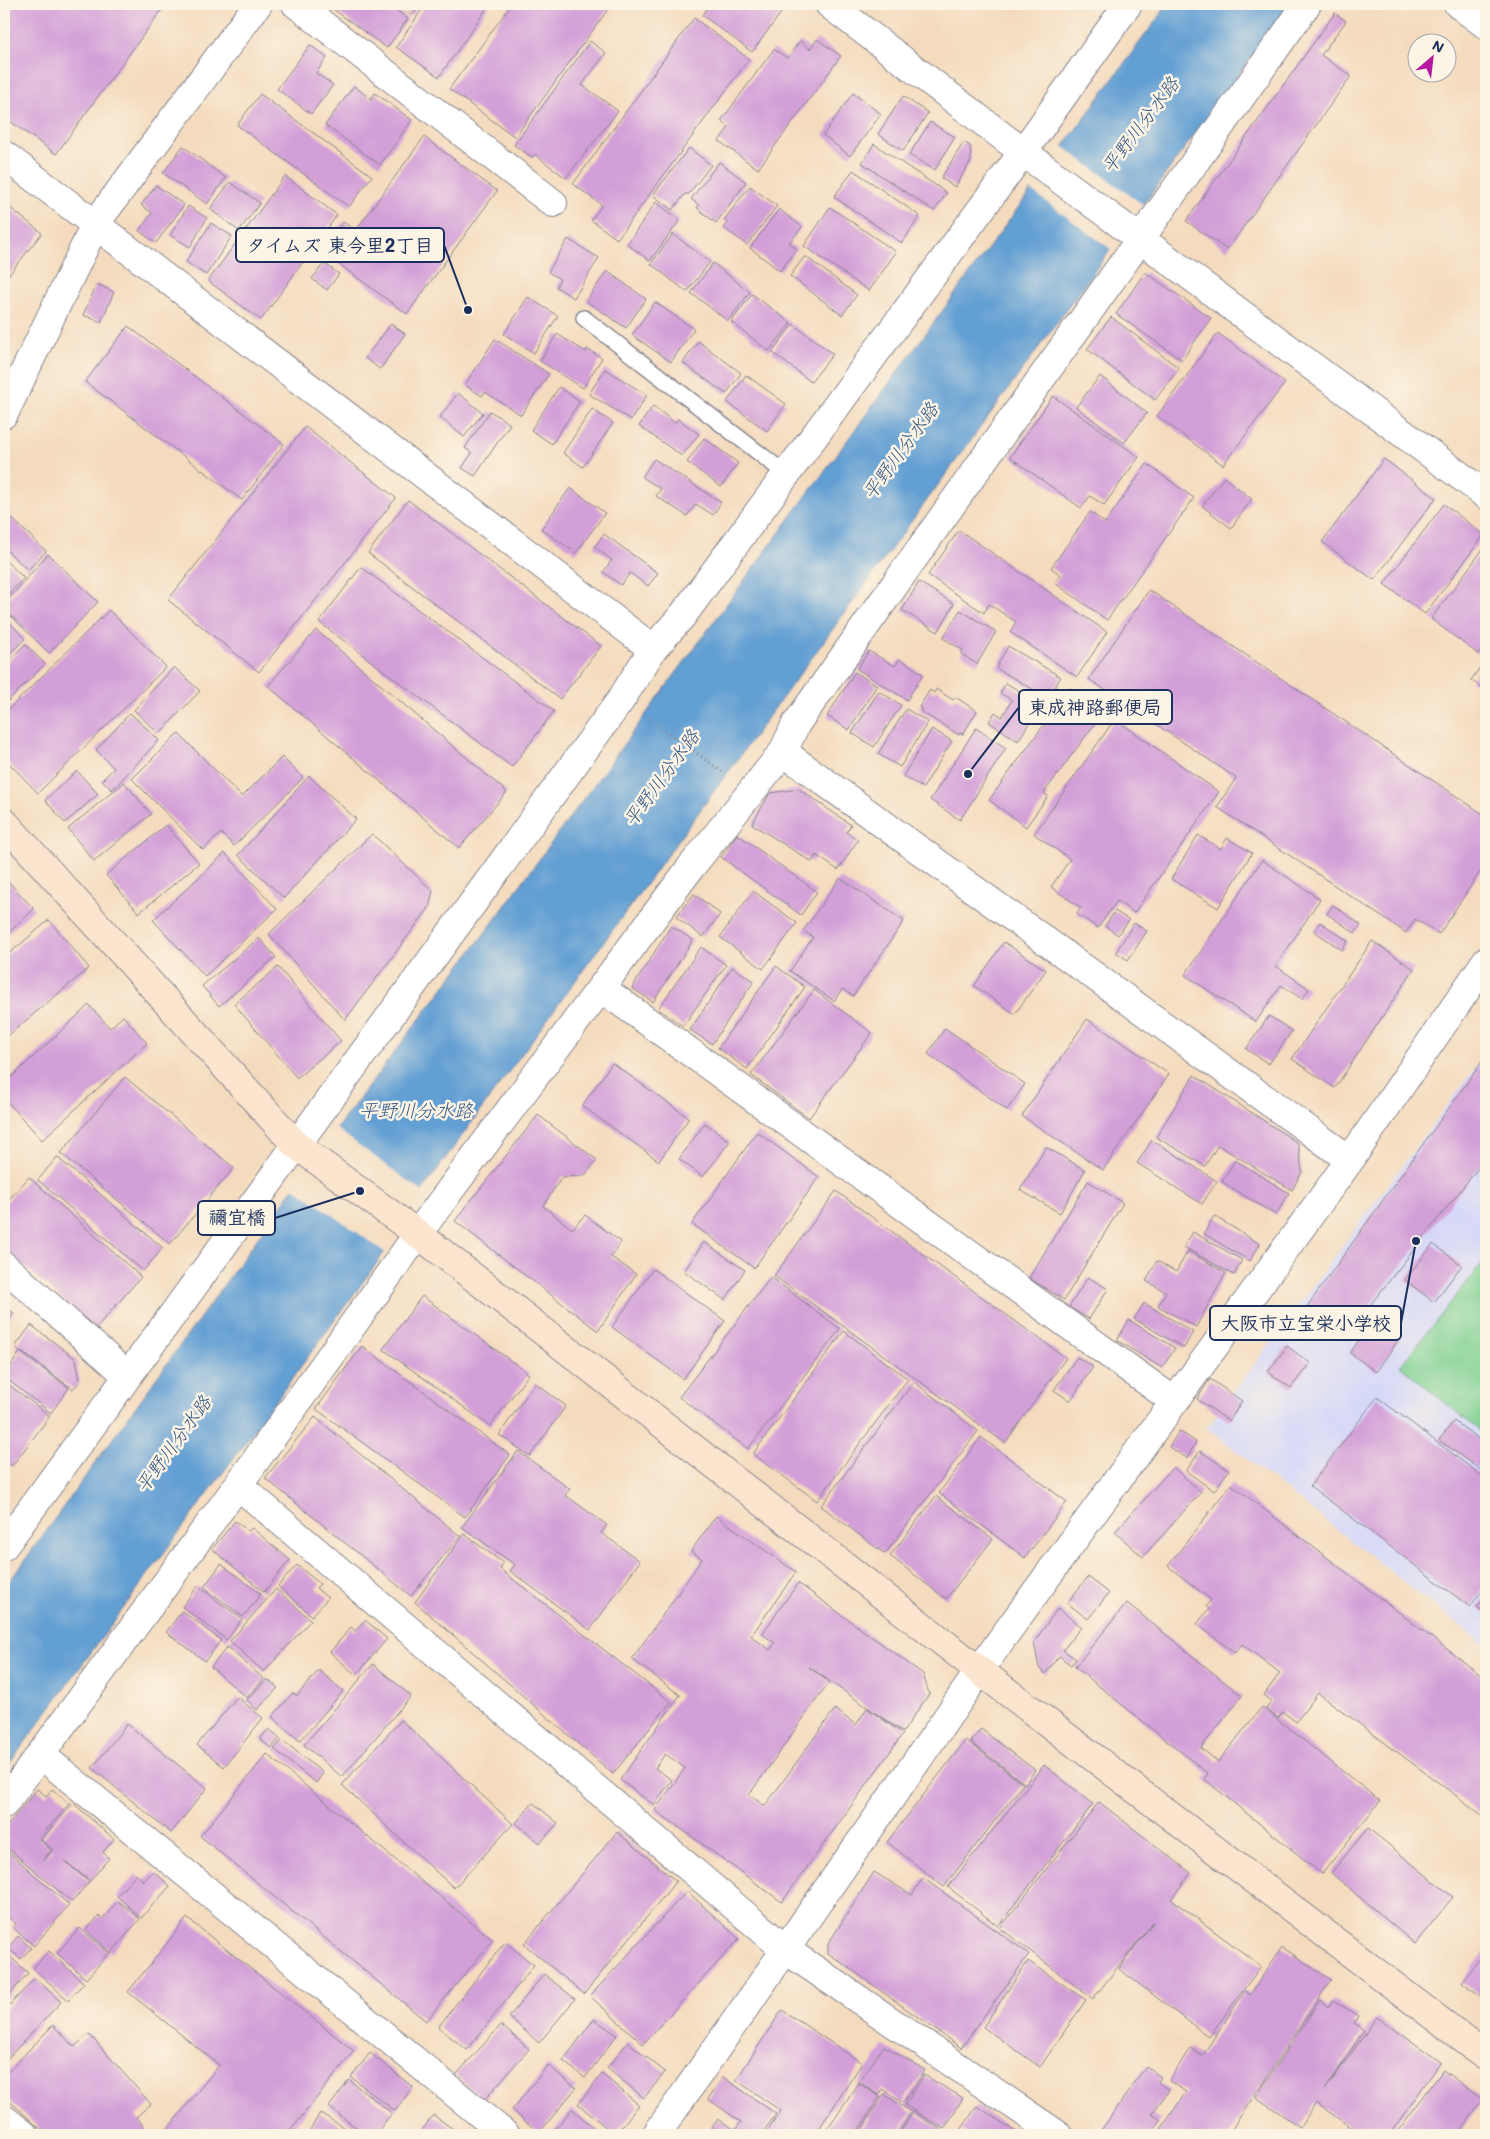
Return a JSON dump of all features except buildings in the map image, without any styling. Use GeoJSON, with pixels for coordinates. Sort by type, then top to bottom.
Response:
{"type":"FeatureCollection","features":[{"type":"Feature","properties":{"kind":"street"},"geometry":{"type":"LineString","coordinates":[[4,414],[96,223],[258,4]]}},
{"type":"Feature","properties":{"kind":"street"},"geometry":{"type":"LineString","coordinates":[[296,4],[552,204]]}},
{"type":"Feature","properties":{"kind":"street"},"geometry":{"type":"LineString","coordinates":[[829,4],[1032,159],[1486,495]]}},
{"type":"Feature","properties":{"kind":"street"},"geometry":{"type":"LineString","coordinates":[[4,1546],[128,1376],[304,1151],[614,709],[653,649],[683,615],[786,474],[1032,159],[1128,4]]}},
{"type":"Feature","properties":{"kind":"street"},"geometry":{"type":"LineString","coordinates":[[4,1804],[238,1485],[412,1230],[601,988],[691,867],[783,752],[796,724],[1134,235],[1307,4]]}},
{"type":"Feature","properties":{"kind":"street"},"geometry":{"type":"LineString","coordinates":[[1458,4],[1486,26]]}},
{"type":"Feature","properties":{"kind":"street"},"geometry":{"type":"LineString","coordinates":[[4,155],[96,223],[653,649]]}},
{"type":"Feature","properties":{"kind":"street"},"geometry":{"type":"LineString","coordinates":[[783,752],[1350,1160]]}},
{"type":"Feature","properties":{"kind":"street"},"geometry":{"type":"LineString","coordinates":[[4,822],[304,1151],[412,1230],[980,1671],[1486,2056]]}},
{"type":"Feature","properties":{"kind":"street"},"geometry":{"type":"LineString","coordinates":[[656,2135],[980,1671],[1350,1160],[1486,961]]}},
{"type":"Feature","properties":{"kind":"street"},"geometry":{"type":"LineString","coordinates":[[601,988],[1174,1401]]}},
{"type":"Feature","properties":{"kind":"street"},"geometry":{"type":"LineString","coordinates":[[4,1266],[128,1376]]}},
{"type":"Feature","properties":{"kind":"street"},"geometry":{"type":"LineString","coordinates":[[238,1485],[786,1950],[1058,2135]]}},
{"type":"Feature","properties":{"kind":"street"},"geometry":{"type":"LineString","coordinates":[[41,1755],[506,2135]]}},
{"type":"Feature","properties":{"kind":"street"},"geometry":{"type":"LineString","coordinates":[[4,2119],[24,2135]]}},
{"type":"Feature","properties":{"kind":"lane"},"geometry":{"type":"LineString","coordinates":[[584,318],[786,474]]}},
{"type":"Feature","properties":{"kind":"path"},"geometry":{"type":"LineString","coordinates":[[642,713],[730,778]]}},
{"type":"Feature","properties":{"kind":"shaded area"},"geometry":{"type":"Polygon","coordinates":[[[1486,1053],[1486,1646],[1207,1428],[1486,1053]]]}},
{"type":"Feature","properties":{"kind":"green space"},"geometry":{"type":"Polygon","coordinates":[[[1486,1259],[1486,1436],[1400,1366],[1486,1259]]]}},
{"type":"Feature","properties":{"kind":"water","name":"平野川分水路"},"geometry":{"type":"Polygon","coordinates":[[[1168,4],[1290,4],[426,1185],[379,1260],[4,1771],[4,1589],[343,1120],[485,933],[1168,4]]]}},
{"type":"Feature","properties":{"kind":"pier"},"geometry":{"type":"Polygon","coordinates":[[[1061,145],[1145,206],[1112,250],[1029,189],[1061,145]]]}},
{"type":"Feature","properties":{"kind":"pier"},"geometry":{"type":"Polygon","coordinates":[[[334,1127],[424,1193],[386,1253],[292,1186],[334,1127]]]}},
{"type":"Feature","properties":{"kind":"place","name":"タイムズ 東今里2丁目"},"geometry":{"type":"Point","coordinates":[468,310]}},
{"type":"Feature","properties":{"kind":"place","name":"東成神路郵便局"},"geometry":{"type":"Point","coordinates":[968,774]}},
{"type":"Feature","properties":{"kind":"place","name":"禰宜橋"},"geometry":{"type":"Point","coordinates":[360,1191]}},
{"type":"Feature","properties":{"kind":"place","name":"大阪市立宝栄小学校"},"geometry":{"type":"Point","coordinates":[1416,1241]}}]}
